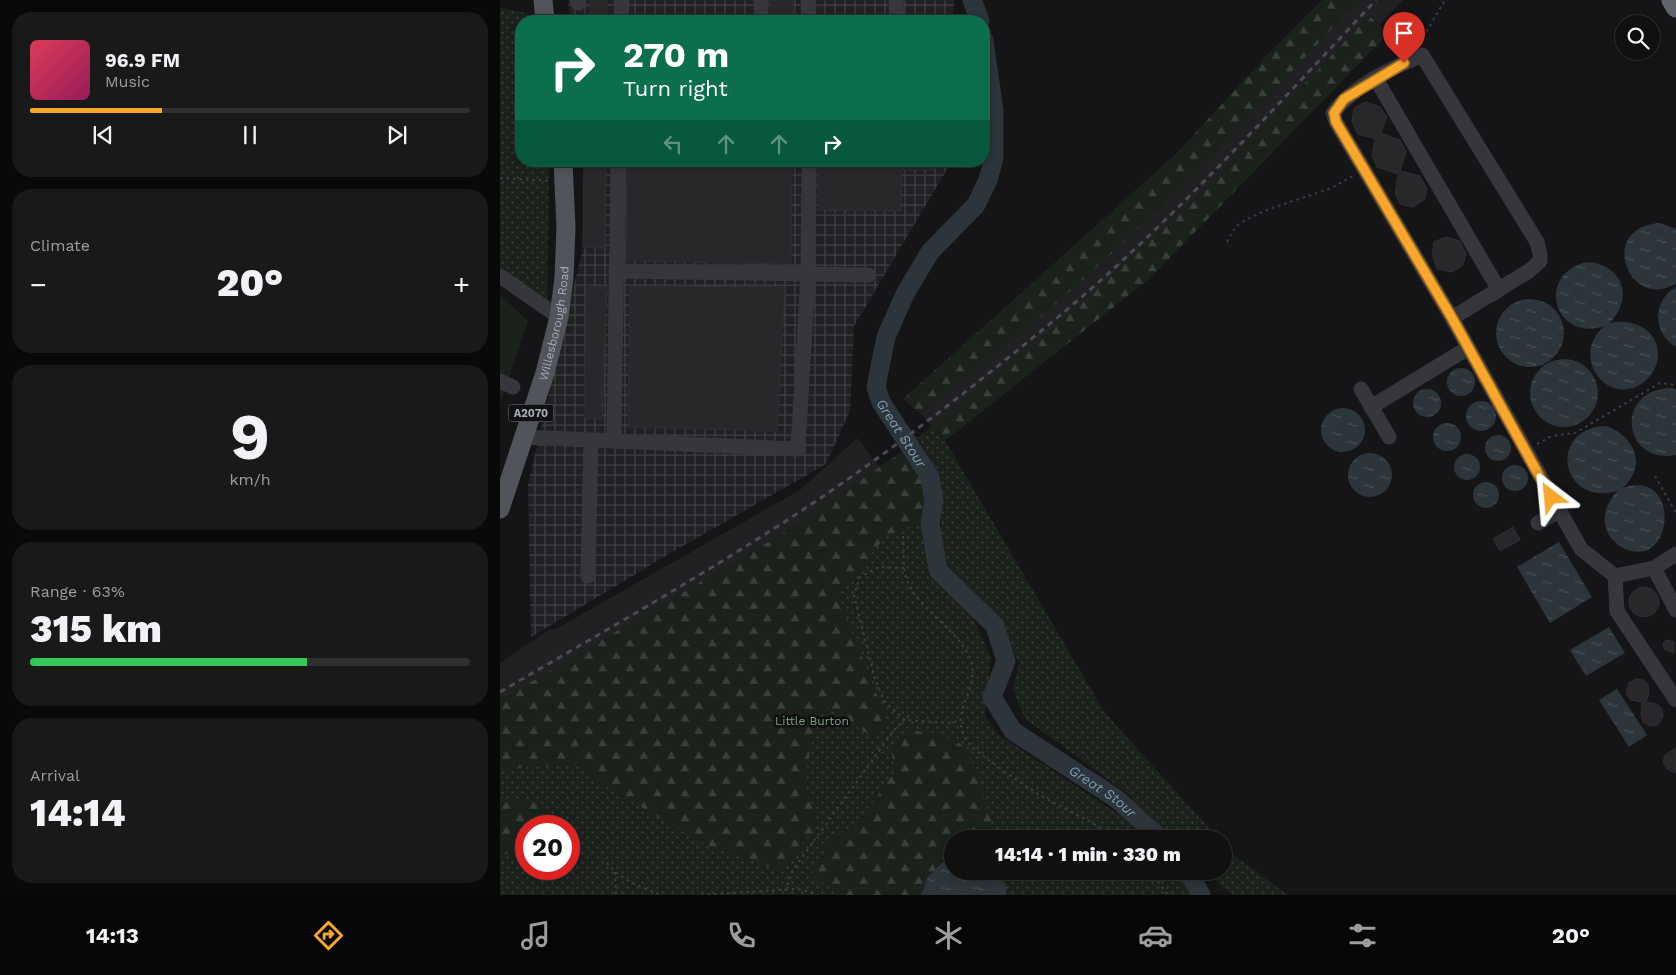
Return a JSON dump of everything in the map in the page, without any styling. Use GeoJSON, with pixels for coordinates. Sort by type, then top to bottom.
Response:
{"type":"FeatureCollection","features":[{"type":"Feature","properties":{"kind":"highway"},"geometry":{"type":"LineString","coordinates":[[1672,0],[1676,7]]}},
{"type":"Feature","properties":{"kind":"main road"},"geometry":{"type":"LineString","coordinates":[[543,0],[544,15]]}},
{"type":"Feature","properties":{"kind":"main road","name":"Willesborough Road"},"geometry":{"type":"LineString","coordinates":[[500,509],[555,340],[564,278],[566,227],[563,167]]}},
{"type":"Feature","properties":{"kind":"lane"},"geometry":{"type":"LineString","coordinates":[[621,15],[622,0]]}},
{"type":"Feature","properties":{"kind":"lane"},"geometry":{"type":"LineString","coordinates":[[761,0],[761,15]]}},
{"type":"Feature","properties":{"kind":"lane"},"geometry":{"type":"LineString","coordinates":[[808,0],[809,15]]}},
{"type":"Feature","properties":{"kind":"lane"},"geometry":{"type":"LineString","coordinates":[[896,0],[896,15]]}},
{"type":"Feature","properties":{"kind":"lane"},"geometry":{"type":"LineString","coordinates":[[1452,318],[1529,271],[1540,261],[1540,254],[1536,242],[1422,55],[1376,79],[1344,99],[1334,113],[1336,122],[1452,318],[1581,549],[1615,576],[1617,611],[1676,700]]}},
{"type":"Feature","properties":{"kind":"lane"},"geometry":{"type":"LineString","coordinates":[[1376,79],[1499,290]]}},
{"type":"Feature","properties":{"kind":"lane"},"geometry":{"type":"LineString","coordinates":[[614,441],[618,167]]}},
{"type":"Feature","properties":{"kind":"lane"},"geometry":{"type":"LineString","coordinates":[[524,437],[798,449],[808,275],[809,167]]}},
{"type":"Feature","properties":{"kind":"lane"},"geometry":{"type":"LineString","coordinates":[[616,271],[868,275]]}},
{"type":"Feature","properties":{"kind":"lane"},"geometry":{"type":"LineString","coordinates":[[500,276],[559,317]]}},
{"type":"Feature","properties":{"kind":"lane"},"geometry":{"type":"LineString","coordinates":[[1371,407],[1468,348]]}},
{"type":"Feature","properties":{"kind":"lane"},"geometry":{"type":"LineString","coordinates":[[1361,389],[1389,437]]}},
{"type":"Feature","properties":{"kind":"lane"},"geometry":{"type":"LineString","coordinates":[[588,576],[591,440]]}},
{"type":"Feature","properties":{"kind":"lane"},"geometry":{"type":"LineString","coordinates":[[1538,523],[1559,511]]}},
{"type":"Feature","properties":{"kind":"lane"},"geometry":{"type":"LineString","coordinates":[[1615,576],[1654,568],[1676,554]]}},
{"type":"Feature","properties":{"kind":"lane"},"geometry":{"type":"LineString","coordinates":[[1654,568],[1676,610]]}},
{"type":"Feature","properties":{"kind":"path"},"geometry":{"type":"LineString","coordinates":[[1422,55],[1419,45],[1421,40],[1445,0]]}},
{"type":"Feature","properties":{"kind":"path"},"geometry":{"type":"LineString","coordinates":[[1226,242],[1236,226],[1247,218],[1296,199],[1332,188],[1365,169]]}},
{"type":"Feature","properties":{"kind":"path"},"geometry":{"type":"LineString","coordinates":[[500,178],[554,181]]}},
{"type":"Feature","properties":{"kind":"path"},"geometry":{"type":"LineString","coordinates":[[1528,455],[1537,444],[1552,436],[1575,433],[1660,383],[1676,385]]}},
{"type":"Feature","properties":{"kind":"path"},"geometry":{"type":"LineString","coordinates":[[1655,476],[1676,513]]}},
{"type":"Feature","properties":{"kind":"path"},"geometry":{"type":"LineString","coordinates":[[903,536],[904,568],[909,585],[968,655],[973,680],[960,713],[960,721],[967,742],[1000,768],[1036,792],[1102,830]]}},
{"type":"Feature","properties":{"kind":"path"},"geometry":{"type":"LineString","coordinates":[[904,568],[879,567],[860,577],[854,595],[878,686],[884,701],[905,720],[949,723],[960,721]]}},
{"type":"Feature","properties":{"kind":"path"},"geometry":{"type":"LineString","coordinates":[[784,891],[793,870],[894,730],[910,715]]}},
{"type":"Feature","properties":{"kind":"path"},"geometry":{"type":"LineString","coordinates":[[608,863],[615,872],[629,882],[660,895]]}},
{"type":"Feature","properties":{"kind":"path"},"geometry":{"type":"LineString","coordinates":[[615,872],[616,895]]}},
{"type":"Feature","properties":{"kind":"path"},"geometry":{"type":"LineString","coordinates":[[1157,880],[1168,895]]}},
{"type":"Feature","properties":{"kind":"path"},"geometry":{"type":"LineString","coordinates":[[701,895],[767,894],[804,890],[818,895]]}},
{"type":"Feature","properties":{"kind":"shaded area"},"geometry":{"type":"Polygon","coordinates":[[[568,0],[954,0],[953,15],[570,15],[568,0]]]}},
{"type":"Feature","properties":{"kind":"shaded area"},"geometry":{"type":"Polygon","coordinates":[[[1359,0],[1403,0],[1380,24],[1369,16],[1200,194],[1058,325],[932,426],[920,413],[1046,313],[1107,258],[1187,182],[1359,0]]]}},
{"type":"Feature","properties":{"kind":"shaded area"},"geometry":{"type":"Polygon","coordinates":[[[584,167],[948,167],[854,326],[850,411],[826,464],[669,554],[531,637],[528,485],[583,247],[584,167]]]}},
{"type":"Feature","properties":{"kind":"shaded area"},"geometry":{"type":"Polygon","coordinates":[[[857,438],[880,467],[792,528],[715,577],[500,701],[500,663],[550,629],[556,629],[800,490],[857,438]]]}},
{"type":"Feature","properties":{"kind":"green space"},"geometry":{"type":"Polygon","coordinates":[[[1322,0],[1359,0],[1187,182],[1046,313],[920,413],[903,399],[1177,153],[1269,53],[1322,0]]]}},
{"type":"Feature","properties":{"kind":"green space"},"geometry":{"type":"Polygon","coordinates":[[[500,8],[528,13],[528,15],[515,15],[515,167],[549,167],[547,302],[500,268],[500,8]]]}},
{"type":"Feature","properties":{"kind":"green space"},"geometry":{"type":"Polygon","coordinates":[[[1369,16],[1389,33],[1149,279],[945,441],[932,426],[1058,324],[1200,194],[1369,16]]]}},
{"type":"Feature","properties":{"kind":"green space"},"geometry":{"type":"Polygon","coordinates":[[[500,295],[528,321],[500,405],[500,295]]]}},
{"type":"Feature","properties":{"kind":"green space"},"geometry":{"type":"Polygon","coordinates":[[[932,426],[945,441],[1105,713],[1211,830],[1165,830],[1124,791],[1025,719],[1013,690],[1019,663],[999,621],[943,559],[937,470],[917,438],[932,426]]]}},
{"type":"Feature","properties":{"kind":"green space","name":"Little Burton"},"geometry":{"type":"Polygon","coordinates":[[[903,451],[922,478],[928,574],[970,611],[991,657],[985,716],[999,735],[1121,816],[1136,830],[944,830],[944,880],[1181,880],[1192,895],[500,895],[500,701],[715,577],[792,528],[903,451]]]}},
{"type":"Feature","properties":{"kind":"green space"},"geometry":{"type":"Polygon","coordinates":[[[903,451],[922,478],[926,514],[899,533],[889,533],[837,594],[889,726],[874,738],[828,707],[813,734],[804,786],[819,824],[780,870],[708,846],[597,781],[575,764],[500,769],[500,700],[792,528],[903,451]]]}},
{"type":"Feature","properties":{"kind":"green space"},"geometry":{"type":"Polygon","coordinates":[[[907,731],[940,735],[959,743],[965,749],[977,772],[993,830],[944,830],[944,861],[928,877],[921,895],[837,895],[812,874],[833,835],[854,829],[895,771],[891,750],[907,731]]]}},
{"type":"Feature","properties":{"kind":"green space"},"geometry":{"type":"Polygon","coordinates":[[[500,801],[536,803],[549,815],[515,815],[515,856],[500,853],[500,801]]]}},
{"type":"Feature","properties":{"kind":"green space"},"geometry":{"type":"Polygon","coordinates":[[[1232,852],[1288,895],[1234,895],[1215,880],[1232,880],[1232,852]]]}},
{"type":"Feature","properties":{"kind":"water"},"geometry":{"type":"Polygon","coordinates":[[[1659,223],[1676,229],[1676,283],[1660,289],[1645,287],[1634,279],[1627,266],[1624,253],[1628,239],[1640,229],[1659,223]]]}},
{"type":"Feature","properties":{"kind":"water"},"geometry":{"type":"Polygon","coordinates":[[[1586,262],[1599,264],[1609,269],[1616,275],[1621,284],[1623,293],[1622,303],[1610,323],[1627,322],[1636,324],[1649,333],[1657,347],[1658,357],[1651,375],[1643,383],[1629,389],[1616,389],[1605,383],[1591,363],[1591,350],[1595,338],[1605,326],[1587,329],[1573,325],[1563,317],[1557,305],[1556,292],[1560,280],[1570,269],[1586,262]]]}},
{"type":"Feature","properties":{"kind":"water"},"geometry":{"type":"Polygon","coordinates":[[[1676,287],[1676,347],[1663,334],[1659,326],[1658,317],[1662,300],[1676,287]]]}},
{"type":"Feature","properties":{"kind":"water"},"geometry":{"type":"Polygon","coordinates":[[[1530,299],[1543,302],[1554,309],[1561,320],[1564,333],[1561,346],[1554,357],[1543,364],[1530,367],[1517,364],[1506,357],[1499,346],[1496,333],[1499,320],[1506,309],[1517,302],[1530,299]]]}},
{"type":"Feature","properties":{"kind":"water"},"geometry":{"type":"Polygon","coordinates":[[[1564,359],[1577,362],[1588,369],[1595,380],[1598,393],[1595,406],[1588,417],[1577,424],[1564,427],[1551,424],[1540,417],[1533,406],[1530,393],[1533,380],[1540,369],[1551,362],[1564,359]]]}},
{"type":"Feature","properties":{"kind":"water"},"geometry":{"type":"Polygon","coordinates":[[[1461,368],[1471,372],[1475,382],[1471,392],[1461,396],[1451,392],[1447,382],[1451,372],[1461,368]]]}},
{"type":"Feature","properties":{"kind":"water"},"geometry":{"type":"Polygon","coordinates":[[[1671,388],[1676,390],[1676,455],[1658,455],[1644,449],[1636,438],[1632,426],[1633,412],[1640,400],[1653,392],[1671,388]]]}},
{"type":"Feature","properties":{"kind":"water"},"geometry":{"type":"Polygon","coordinates":[[[1427,389],[1437,393],[1441,403],[1437,413],[1427,417],[1417,413],[1413,403],[1417,393],[1427,389]]]}},
{"type":"Feature","properties":{"kind":"water"},"geometry":{"type":"Polygon","coordinates":[[[1481,401],[1487,402],[1495,410],[1495,422],[1487,430],[1481,431],[1475,430],[1467,422],[1466,416],[1467,410],[1475,402],[1481,401]]]}},
{"type":"Feature","properties":{"kind":"water"},"geometry":{"type":"Polygon","coordinates":[[[1339,408],[1347,408],[1359,414],[1365,430],[1359,446],[1347,452],[1339,452],[1327,446],[1321,434],[1321,426],[1327,414],[1339,408]]]}},
{"type":"Feature","properties":{"kind":"water"},"geometry":{"type":"Polygon","coordinates":[[[1447,423],[1457,427],[1461,437],[1457,447],[1447,451],[1437,447],[1433,437],[1437,427],[1447,423]]]}},
{"type":"Feature","properties":{"kind":"water"},"geometry":{"type":"Polygon","coordinates":[[[1606,426],[1624,437],[1631,444],[1635,453],[1635,471],[1622,488],[1638,485],[1651,488],[1659,497],[1664,508],[1665,521],[1662,533],[1656,544],[1646,551],[1636,552],[1621,547],[1609,534],[1606,527],[1605,513],[1617,491],[1598,493],[1583,488],[1573,478],[1568,465],[1569,452],[1575,439],[1587,430],[1606,426]]]}},
{"type":"Feature","properties":{"kind":"water"},"geometry":{"type":"Polygon","coordinates":[[[1498,435],[1507,439],[1511,448],[1507,457],[1498,461],[1489,457],[1485,448],[1489,439],[1498,435]]]}},
{"type":"Feature","properties":{"kind":"water"},"geometry":{"type":"Polygon","coordinates":[[[1374,453],[1386,459],[1391,466],[1391,484],[1386,491],[1379,496],[1366,497],[1358,494],[1351,487],[1348,471],[1351,463],[1358,456],[1374,453]]]}},
{"type":"Feature","properties":{"kind":"water"},"geometry":{"type":"Polygon","coordinates":[[[1467,454],[1476,458],[1480,467],[1476,476],[1467,480],[1458,476],[1454,467],[1458,458],[1467,454]]]}},
{"type":"Feature","properties":{"kind":"water"},"geometry":{"type":"Polygon","coordinates":[[[1515,465],[1524,469],[1528,478],[1524,487],[1515,491],[1506,487],[1502,478],[1506,469],[1515,465]]]}},
{"type":"Feature","properties":{"kind":"water"},"geometry":{"type":"Polygon","coordinates":[[[1486,482],[1496,485],[1499,495],[1496,505],[1486,508],[1476,505],[1473,495],[1476,485],[1486,482]]]}},
{"type":"Feature","properties":{"kind":"water"},"geometry":{"type":"Polygon","coordinates":[[[1559,542],[1592,597],[1550,623],[1517,567],[1559,542]]]}},
{"type":"Feature","properties":{"kind":"water"},"geometry":{"type":"Polygon","coordinates":[[[1609,627],[1625,653],[1586,676],[1570,650],[1609,627]]]}},
{"type":"Feature","properties":{"kind":"water"},"geometry":{"type":"Polygon","coordinates":[[[1617,689],[1647,735],[1629,747],[1599,700],[1617,689]]]}},
{"type":"Feature","properties":{"kind":"water"},"geometry":{"type":"Polygon","coordinates":[[[944,861],[944,880],[1000,880],[1006,884],[1006,895],[921,895],[928,877],[944,861]]]}},
{"type":"Feature","properties":{"kind":"building"},"geometry":{"type":"Polygon","coordinates":[[[590,0],[607,0],[607,15],[590,15],[590,0]]]}},
{"type":"Feature","properties":{"kind":"building"},"geometry":{"type":"Polygon","coordinates":[[[770,0],[793,0],[793,15],[770,15],[770,0]]]}},
{"type":"Feature","properties":{"kind":"building"},"geometry":{"type":"Polygon","coordinates":[[[1366,102],[1380,107],[1387,117],[1381,133],[1400,140],[1406,152],[1400,171],[1420,176],[1427,189],[1425,199],[1413,207],[1400,204],[1395,193],[1398,174],[1377,167],[1372,156],[1375,139],[1358,134],[1352,122],[1354,108],[1366,102]]]}},
{"type":"Feature","properties":{"kind":"building"},"geometry":{"type":"Polygon","coordinates":[[[584,167],[606,167],[605,248],[583,247],[584,167]]]}},
{"type":"Feature","properties":{"kind":"building"},"geometry":{"type":"Polygon","coordinates":[[[627,167],[792,167],[791,264],[626,261],[627,167]]]}},
{"type":"Feature","properties":{"kind":"building"},"geometry":{"type":"Polygon","coordinates":[[[818,167],[934,167],[934,170],[902,170],[901,211],[818,210],[818,167]]]}},
{"type":"Feature","properties":{"kind":"building"},"geometry":{"type":"Polygon","coordinates":[[[1446,237],[1460,241],[1466,254],[1463,265],[1452,272],[1437,269],[1432,254],[1434,242],[1446,237]]]}},
{"type":"Feature","properties":{"kind":"building"},"geometry":{"type":"Polygon","coordinates":[[[586,285],[607,287],[602,419],[584,418],[586,285]]]}},
{"type":"Feature","properties":{"kind":"building"},"geometry":{"type":"Polygon","coordinates":[[[630,286],[785,287],[777,431],[628,427],[630,286]]]}},
{"type":"Feature","properties":{"kind":"building"},"geometry":{"type":"Polygon","coordinates":[[[1513,527],[1520,540],[1500,551],[1493,539],[1513,527]]]}},
{"type":"Feature","properties":{"kind":"building"},"geometry":{"type":"Polygon","coordinates":[[[1644,587],[1650,588],[1658,596],[1658,608],[1650,616],[1644,617],[1638,616],[1630,608],[1629,602],[1630,596],[1638,588],[1644,587]]]}},
{"type":"Feature","properties":{"kind":"building"},"geometry":{"type":"Polygon","coordinates":[[[1666,640],[1674,642],[1674,653],[1664,649],[1663,643],[1666,640]]]}},
{"type":"Feature","properties":{"kind":"building"},"geometry":{"type":"Polygon","coordinates":[[[1636,679],[1643,680],[1648,685],[1649,693],[1646,702],[1657,704],[1662,709],[1663,716],[1658,725],[1650,726],[1643,722],[1641,715],[1642,702],[1631,700],[1626,694],[1629,683],[1636,679]]]}},
{"type":"Feature","properties":{"kind":"building"},"geometry":{"type":"Polygon","coordinates":[[[1676,748],[1676,773],[1667,769],[1663,762],[1665,755],[1676,748]]]}},
{"type":"Feature","properties":{"kind":"waterway","name":"Great Stour"},"geometry":{"type":"LineString","coordinates":[[972,0],[978,15]]}},
{"type":"Feature","properties":{"kind":"waterway","name":"Great Stour"},"geometry":{"type":"LineString","coordinates":[[990,83],[994,111],[994,158],[988,180],[976,205],[930,252],[905,294],[886,337],[876,387],[881,402],[930,477],[934,501],[930,523],[938,570],[995,626],[1006,661],[992,697],[1013,731],[1117,799],[1151,830]]}},
{"type":"Feature","properties":{"kind":"waterway","name":"Great Stour"},"geometry":{"type":"LineString","coordinates":[[1193,880],[1201,895]]}},
{"type":"Feature","properties":{"kind":"railway"},"geometry":{"type":"LineString","coordinates":[[500,692],[701,574],[804,509],[913,432],[983,378],[1096,285],[1138,246],[1259,125],[1376,0]]}},
{"type":"Feature","properties":{"kind":"route"},"geometry":{"type":"LineString","coordinates":[[1404,63],[1344,99],[1334,113],[1336,122],[1452,318],[1551,497]]}}]}
